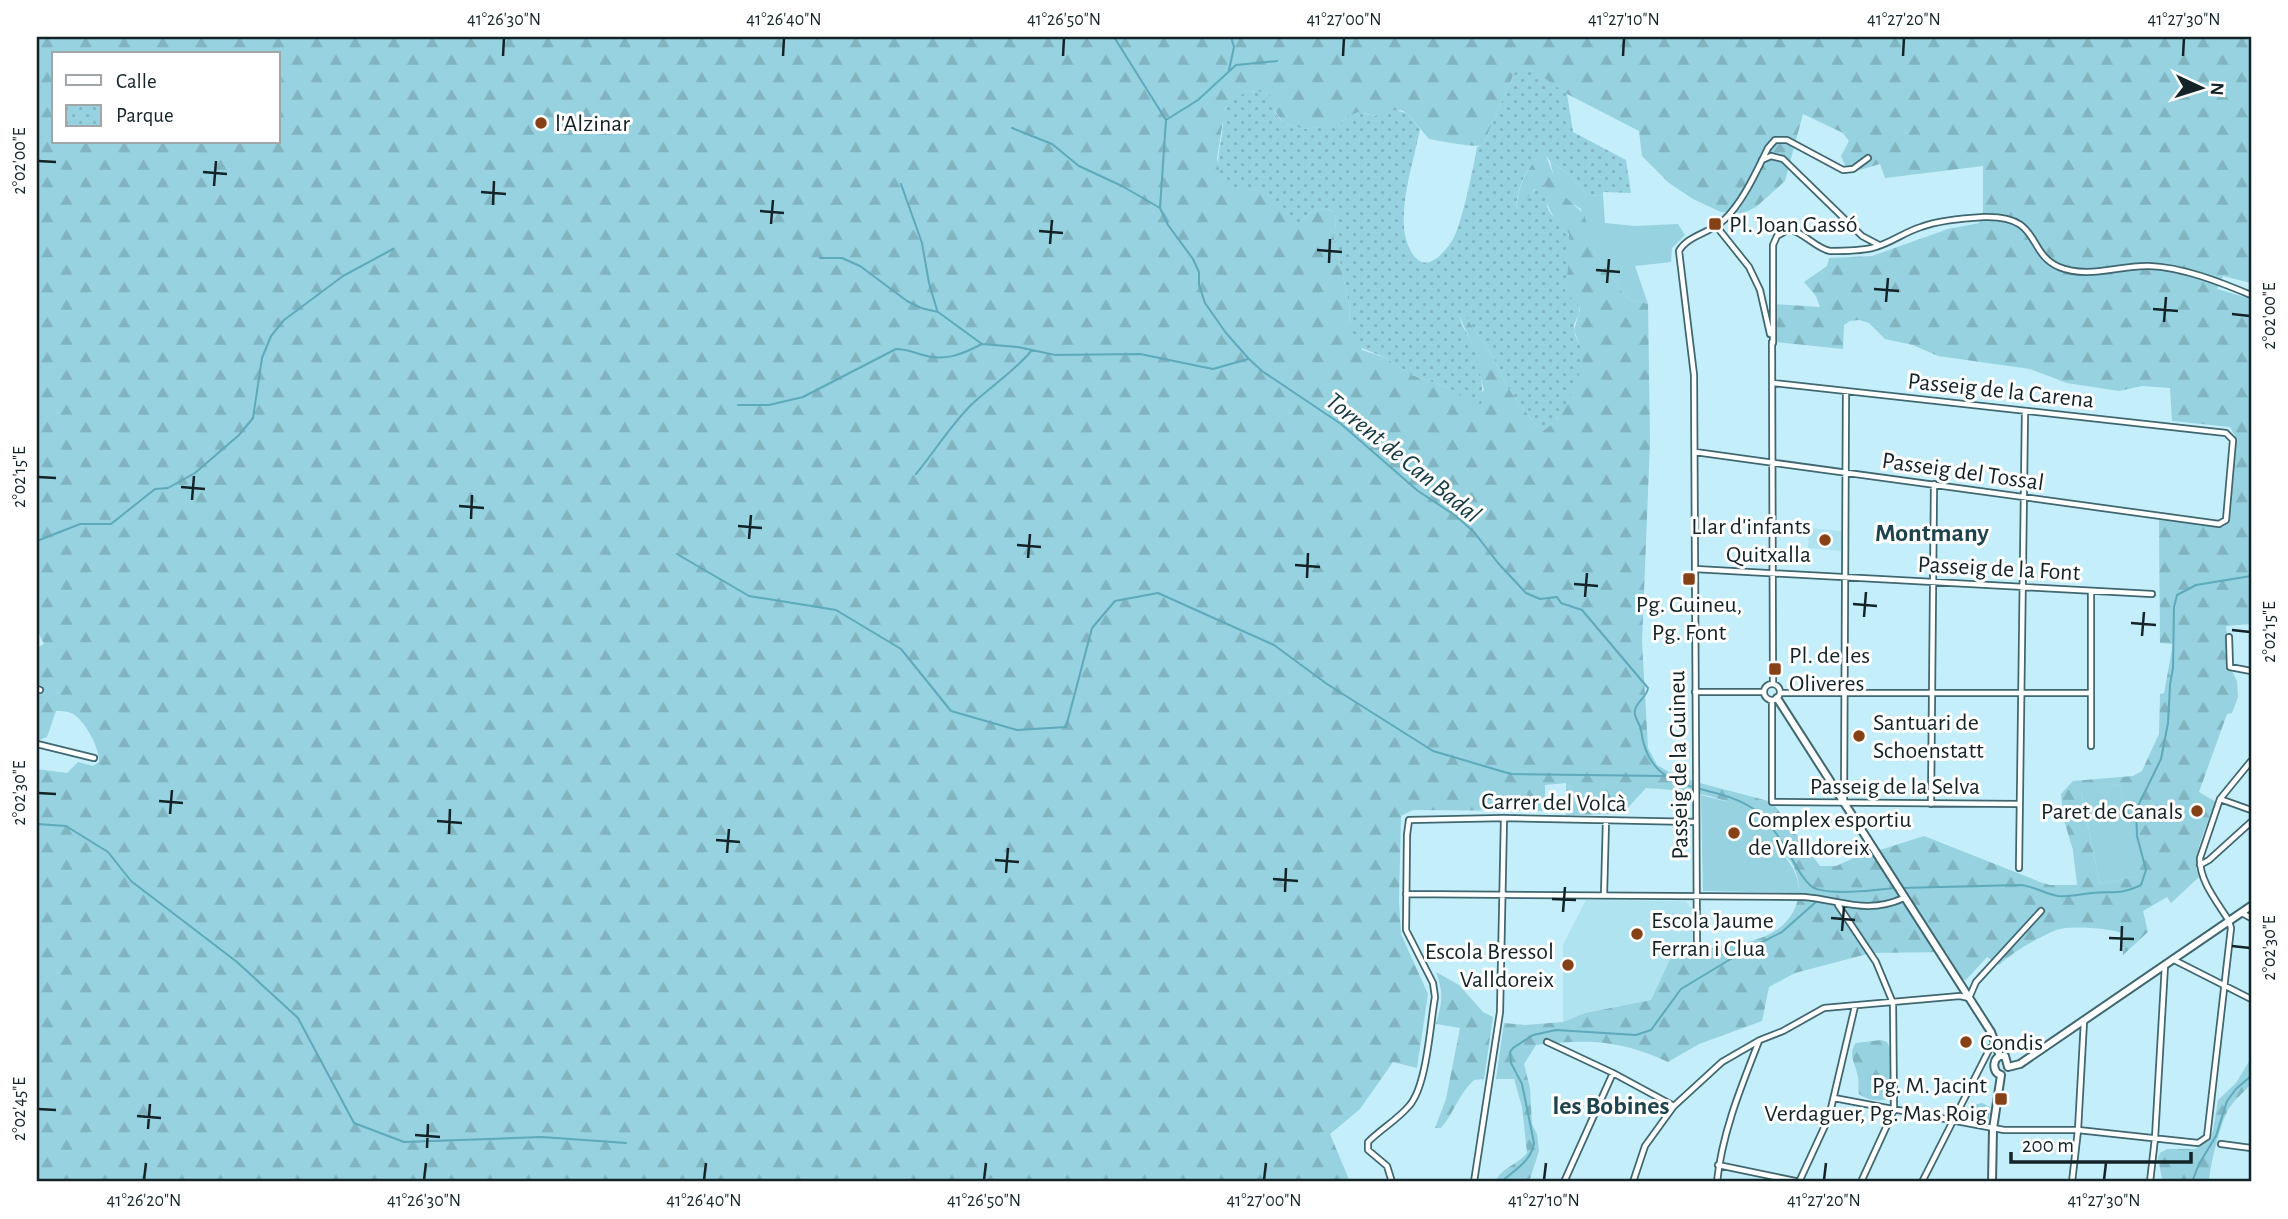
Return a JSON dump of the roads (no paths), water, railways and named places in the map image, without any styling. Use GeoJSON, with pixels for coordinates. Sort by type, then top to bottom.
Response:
{"type":"FeatureCollection","features":[{"type":"Feature","properties":{"kind":"street"},"geometry":{"type":"LineString","coordinates":[[1773,343],[1760,290],[1749,267],[1717,228],[1732,213],[1761,160],[1772,143],[1779,138],[1843,170],[1853,169],[1868,158]]}},
{"type":"Feature","properties":{"kind":"street"},"geometry":{"type":"LineString","coordinates":[[1761,160],[1771,156],[1783,159],[1861,236],[1879,245]]}},
{"type":"Feature","properties":{"kind":"street"},"geometry":{"type":"LineString","coordinates":[[1773,684],[1773,245],[1777,236],[1789,229],[1797,231],[1823,250],[1872,248],[1922,226],[1994,217],[2025,228],[2049,259],[2060,267],[2086,272],[2152,266],[2184,273],[2251,295]]}},
{"type":"Feature","properties":{"kind":"street","name":"Passeig de la Guineu"},"geometry":{"type":"LineString","coordinates":[[1697,947],[1694,375],[1679,251],[1684,243],[1717,228]]}},
{"type":"Feature","properties":{"kind":"street","name":"Passeig de la Carena"},"geometry":{"type":"LineString","coordinates":[[1773,383],[2226,433],[2233,440],[2226,520]]}},
{"type":"Feature","properties":{"kind":"street"},"geometry":{"type":"LineString","coordinates":[[1844,804],[1846,391]]}},
{"type":"Feature","properties":{"kind":"street"},"geometry":{"type":"LineString","coordinates":[[2019,868],[2025,411]]}},
{"type":"Feature","properties":{"kind":"street","name":"Passeig del Tossal"},"geometry":{"type":"LineString","coordinates":[[1695,452],[2219,524],[2226,520]]}},
{"type":"Feature","properties":{"kind":"street"},"geometry":{"type":"LineString","coordinates":[[1931,804],[1934,484]]}},
{"type":"Feature","properties":{"kind":"street","name":"Passeig de la Font"},"geometry":{"type":"LineString","coordinates":[[1695,569],[2152,594]]}},
{"type":"Feature","properties":{"kind":"street"},"geometry":{"type":"LineString","coordinates":[[2091,591],[2091,746]]}},
{"type":"Feature","properties":{"kind":"street"},"geometry":{"type":"LineString","coordinates":[[2229,637],[2230,667],[2251,671]]}},
{"type":"Feature","properties":{"kind":"street"},"geometry":{"type":"LineString","coordinates":[[1773,684],[1766,687],[1768,698],[1844,694],[2091,693]]}},
{"type":"Feature","properties":{"kind":"street"},"geometry":{"type":"LineString","coordinates":[[1773,684],[1778,687],[1776,697],[1969,998],[1997,1044],[2000,1056]]}},
{"type":"Feature","properties":{"kind":"street"},"geometry":{"type":"LineString","coordinates":[[1695,692],[1765,692]]}},
{"type":"Feature","properties":{"kind":"street","name":"Passeig de la Selva"},"geometry":{"type":"LineString","coordinates":[[1776,697],[1772,802],[2019,804]]}},
{"type":"Feature","properties":{"kind":"street"},"geometry":{"type":"LineString","coordinates":[[37,744],[94,758]]}},
{"type":"Feature","properties":{"kind":"street"},"geometry":{"type":"LineString","coordinates":[[1834,1098],[1993,1129],[2078,1130],[2198,1143],[2207,1137],[2230,937],[2229,921],[2204,880],[2200,865],[2220,799],[2251,761]]}},
{"type":"Feature","properties":{"kind":"street"},"geometry":{"type":"LineString","coordinates":[[2220,799],[2251,810]]}},
{"type":"Feature","properties":{"kind":"street","name":"Carrer del Volcà"},"geometry":{"type":"LineString","coordinates":[[1406,894],[1407,822],[1412,818],[1696,822]]}},
{"type":"Feature","properties":{"kind":"street"},"geometry":{"type":"LineString","coordinates":[[1474,1182],[1500,1012],[1504,818]]}},
{"type":"Feature","properties":{"kind":"street"},"geometry":{"type":"LineString","coordinates":[[1604,895],[1606,820]]}},
{"type":"Feature","properties":{"kind":"street"},"geometry":{"type":"LineString","coordinates":[[2200,865],[2251,822]]}},
{"type":"Feature","properties":{"kind":"street"},"geometry":{"type":"LineString","coordinates":[[1392,1182],[1387,1166],[1371,1154],[1367,1146],[1368,1142],[1403,1113],[1416,1097],[1436,997],[1433,983],[1406,930],[1406,894],[1804,897],[1838,904],[1872,905],[1904,898]]}},
{"type":"Feature","properties":{"kind":"street"},"geometry":{"type":"LineString","coordinates":[[1838,904],[1876,962],[1893,1003],[1893,1118],[1861,1182]]}},
{"type":"Feature","properties":{"kind":"street"},"geometry":{"type":"LineString","coordinates":[[2008,1067],[2020,1064],[2251,906]]}},
{"type":"Feature","properties":{"kind":"street"},"geometry":{"type":"LineString","coordinates":[[1969,998],[1976,982],[2041,911]]}},
{"type":"Feature","properties":{"kind":"street"},"geometry":{"type":"LineString","coordinates":[[2242,913],[2251,918]]}},
{"type":"Feature","properties":{"kind":"street"},"geometry":{"type":"LineString","coordinates":[[2173,959],[2251,999]]}},
{"type":"Feature","properties":{"kind":"street"},"geometry":{"type":"LineString","coordinates":[[2150,1182],[2165,965]]}},
{"type":"Feature","properties":{"kind":"street"},"geometry":{"type":"LineString","coordinates":[[1633,1182],[1645,1146],[1674,1106],[1722,1062],[1760,1040],[1783,1031],[1824,1008],[1960,996],[1969,998]]}},
{"type":"Feature","properties":{"kind":"street"},"geometry":{"type":"LineString","coordinates":[[1718,1165],[1800,1182],[1829,1117],[1855,1006]]}},
{"type":"Feature","properties":{"kind":"street"},"geometry":{"type":"LineString","coordinates":[[2073,1182],[2084,1020]]}},
{"type":"Feature","properties":{"kind":"street"},"geometry":{"type":"LineString","coordinates":[[1717,1182],[1718,1165],[1735,1102],[1760,1040]]}},
{"type":"Feature","properties":{"kind":"street"},"geometry":{"type":"LineString","coordinates":[[1546,1042],[1613,1073],[1674,1106]]}},
{"type":"Feature","properties":{"kind":"street"},"geometry":{"type":"LineString","coordinates":[[1923,1182],[1990,1048],[1997,1044]]}},
{"type":"Feature","properties":{"kind":"street"},"geometry":{"type":"LineString","coordinates":[[2000,1056],[2006,1058],[2008,1067],[2006,1073],[2001,1075]]}},
{"type":"Feature","properties":{"kind":"street"},"geometry":{"type":"LineString","coordinates":[[2000,1056],[1994,1067],[1995,1072],[2001,1075]]}},
{"type":"Feature","properties":{"kind":"street"},"geometry":{"type":"LineString","coordinates":[[1982,1065],[1994,1067]]}},
{"type":"Feature","properties":{"kind":"street"},"geometry":{"type":"LineString","coordinates":[[1564,1182],[1613,1073]]}},
{"type":"Feature","properties":{"kind":"street"},"geometry":{"type":"LineString","coordinates":[[1992,1182],[1993,1129],[2001,1075]]}},
{"type":"Feature","properties":{"kind":"street"},"geometry":{"type":"LineString","coordinates":[[2221,1144],[2251,1148]]}},
{"type":"Feature","properties":{"kind":"waterway","name":"Torrent de Can Badal"},"geometry":{"type":"LineString","coordinates":[[1114,37],[1166,120],[1160,208],[1168,225],[1193,259],[1199,272],[1199,285],[1205,303],[1249,359],[1262,371],[1341,424],[1418,491],[1456,516],[1474,532],[1526,593],[1540,599],[1557,597],[1561,603],[1582,610],[1648,688],[1635,713],[1647,753],[1657,768],[1671,779],[1724,795],[1759,813],[1786,847],[1802,876],[1811,886],[1839,892],[1895,888]]}},
{"type":"Feature","properties":{"kind":"waterway"},"geometry":{"type":"LineString","coordinates":[[1229,70],[1234,47],[1231,37]]}},
{"type":"Feature","properties":{"kind":"waterway"},"geometry":{"type":"LineString","coordinates":[[1166,120],[1198,100],[1236,65],[1277,61]]}},
{"type":"Feature","properties":{"kind":"waterway"},"geometry":{"type":"LineString","coordinates":[[1012,128],[1052,144],[1079,166],[1160,208]]}},
{"type":"Feature","properties":{"kind":"waterway"},"geometry":{"type":"LineString","coordinates":[[901,184],[922,243],[937,310]]}},
{"type":"Feature","properties":{"kind":"waterway"},"geometry":{"type":"LineString","coordinates":[[37,541],[80,524],[111,524],[155,489],[168,488],[195,473],[239,435],[253,418],[262,358],[271,336],[284,320],[343,276],[393,249]]}},
{"type":"Feature","properties":{"kind":"waterway"},"geometry":{"type":"LineString","coordinates":[[820,258],[842,258],[860,266],[907,301],[938,312],[982,344],[1018,347],[1055,355],[1140,354],[1213,369],[1248,359]]}},
{"type":"Feature","properties":{"kind":"waterway"},"geometry":{"type":"LineString","coordinates":[[738,405],[769,405],[803,397],[896,349],[938,358],[961,354],[982,344]]}},
{"type":"Feature","properties":{"kind":"waterway"},"geometry":{"type":"LineString","coordinates":[[916,474],[963,413],[1032,350]]}},
{"type":"Feature","properties":{"kind":"waterway"},"geometry":{"type":"LineString","coordinates":[[677,554],[749,596],[836,610],[901,649],[951,711],[1017,730],[1066,727],[1092,628],[1115,601],[1158,593],[1274,645],[1327,684],[1433,751],[1511,774],[1664,776]]}},
{"type":"Feature","properties":{"kind":"waterway","name":"Torrent de Can Badal"},"geometry":{"type":"LineString","coordinates":[[1901,888],[2020,885],[2062,896],[2122,891],[2141,885],[2146,870],[2137,836],[2136,810],[2161,759],[2168,723],[2173,668],[2174,607],[2177,595],[2196,585],[2251,576]]}},
{"type":"Feature","properties":{"kind":"waterway"},"geometry":{"type":"LineString","coordinates":[[37,824],[66,826],[108,852],[131,881],[237,962],[298,1018],[354,1123],[404,1142],[542,1137],[626,1143]]}},
{"type":"Feature","properties":{"kind":"waterway"},"geometry":{"type":"LineString","coordinates":[[1501,1182],[1526,1161],[1534,1143],[1522,1084],[1511,1063],[1510,1052],[1513,1048],[1533,1035],[1556,1030],[1636,1035],[1651,1030],[1681,989],[1744,951],[1782,932],[1817,901]]}},
{"type":"Feature","properties":{"kind":"waterway"},"geometry":{"type":"LineString","coordinates":[[2192,1182],[2199,1164],[2216,1136],[2227,1101],[2251,1076]]}},
{"type":"Feature","properties":{"kind":"place","name":"l'Alzinar"},"geometry":{"type":"Point","coordinates":[541,123]}},
{"type":"Feature","properties":{"kind":"place","name":"Pl. Joan Gassó"},"geometry":{"type":"Point","coordinates":[1715,224]}},
{"type":"Feature","properties":{"kind":"place","name":"Llar d'infants Quitxalla"},"geometry":{"type":"Point","coordinates":[1825,540]}},
{"type":"Feature","properties":{"kind":"place","name":"Pg. Guineu, Pg. Font"},"geometry":{"type":"Point","coordinates":[1689,579]}},
{"type":"Feature","properties":{"kind":"place","name":"Pl. de les Oliveres"},"geometry":{"type":"Point","coordinates":[1775,669]}},
{"type":"Feature","properties":{"kind":"place","name":"Santuari de Schoenstatt"},"geometry":{"type":"Point","coordinates":[1859,736]}},
{"type":"Feature","properties":{"kind":"place","name":"Paret de Canals"},"geometry":{"type":"Point","coordinates":[2197,811]}},
{"type":"Feature","properties":{"kind":"place","name":"Complex esportiu de Valldoreix"},"geometry":{"type":"Point","coordinates":[1734,833]}},
{"type":"Feature","properties":{"kind":"place","name":"Escola Jaume Ferran i Clua"},"geometry":{"type":"Point","coordinates":[1637,934]}},
{"type":"Feature","properties":{"kind":"place","name":"Escola Bressol Valldoreix"},"geometry":{"type":"Point","coordinates":[1568,965]}},
{"type":"Feature","properties":{"kind":"place","name":"Condis"},"geometry":{"type":"Point","coordinates":[1966,1042]}},
{"type":"Feature","properties":{"kind":"place","name":"Pg. M. Jacint Verdaguer, Pg. Mas Roig"},"geometry":{"type":"Point","coordinates":[2001,1099]}},
{"type":"Feature","properties":{"kind":"district","name":"Montmany"},"geometry":{"type":"Point","coordinates":[1932,532]}},
{"type":"Feature","properties":{"kind":"district","name":"les Bobines"},"geometry":{"type":"Point","coordinates":[1611,1105]}}]}
